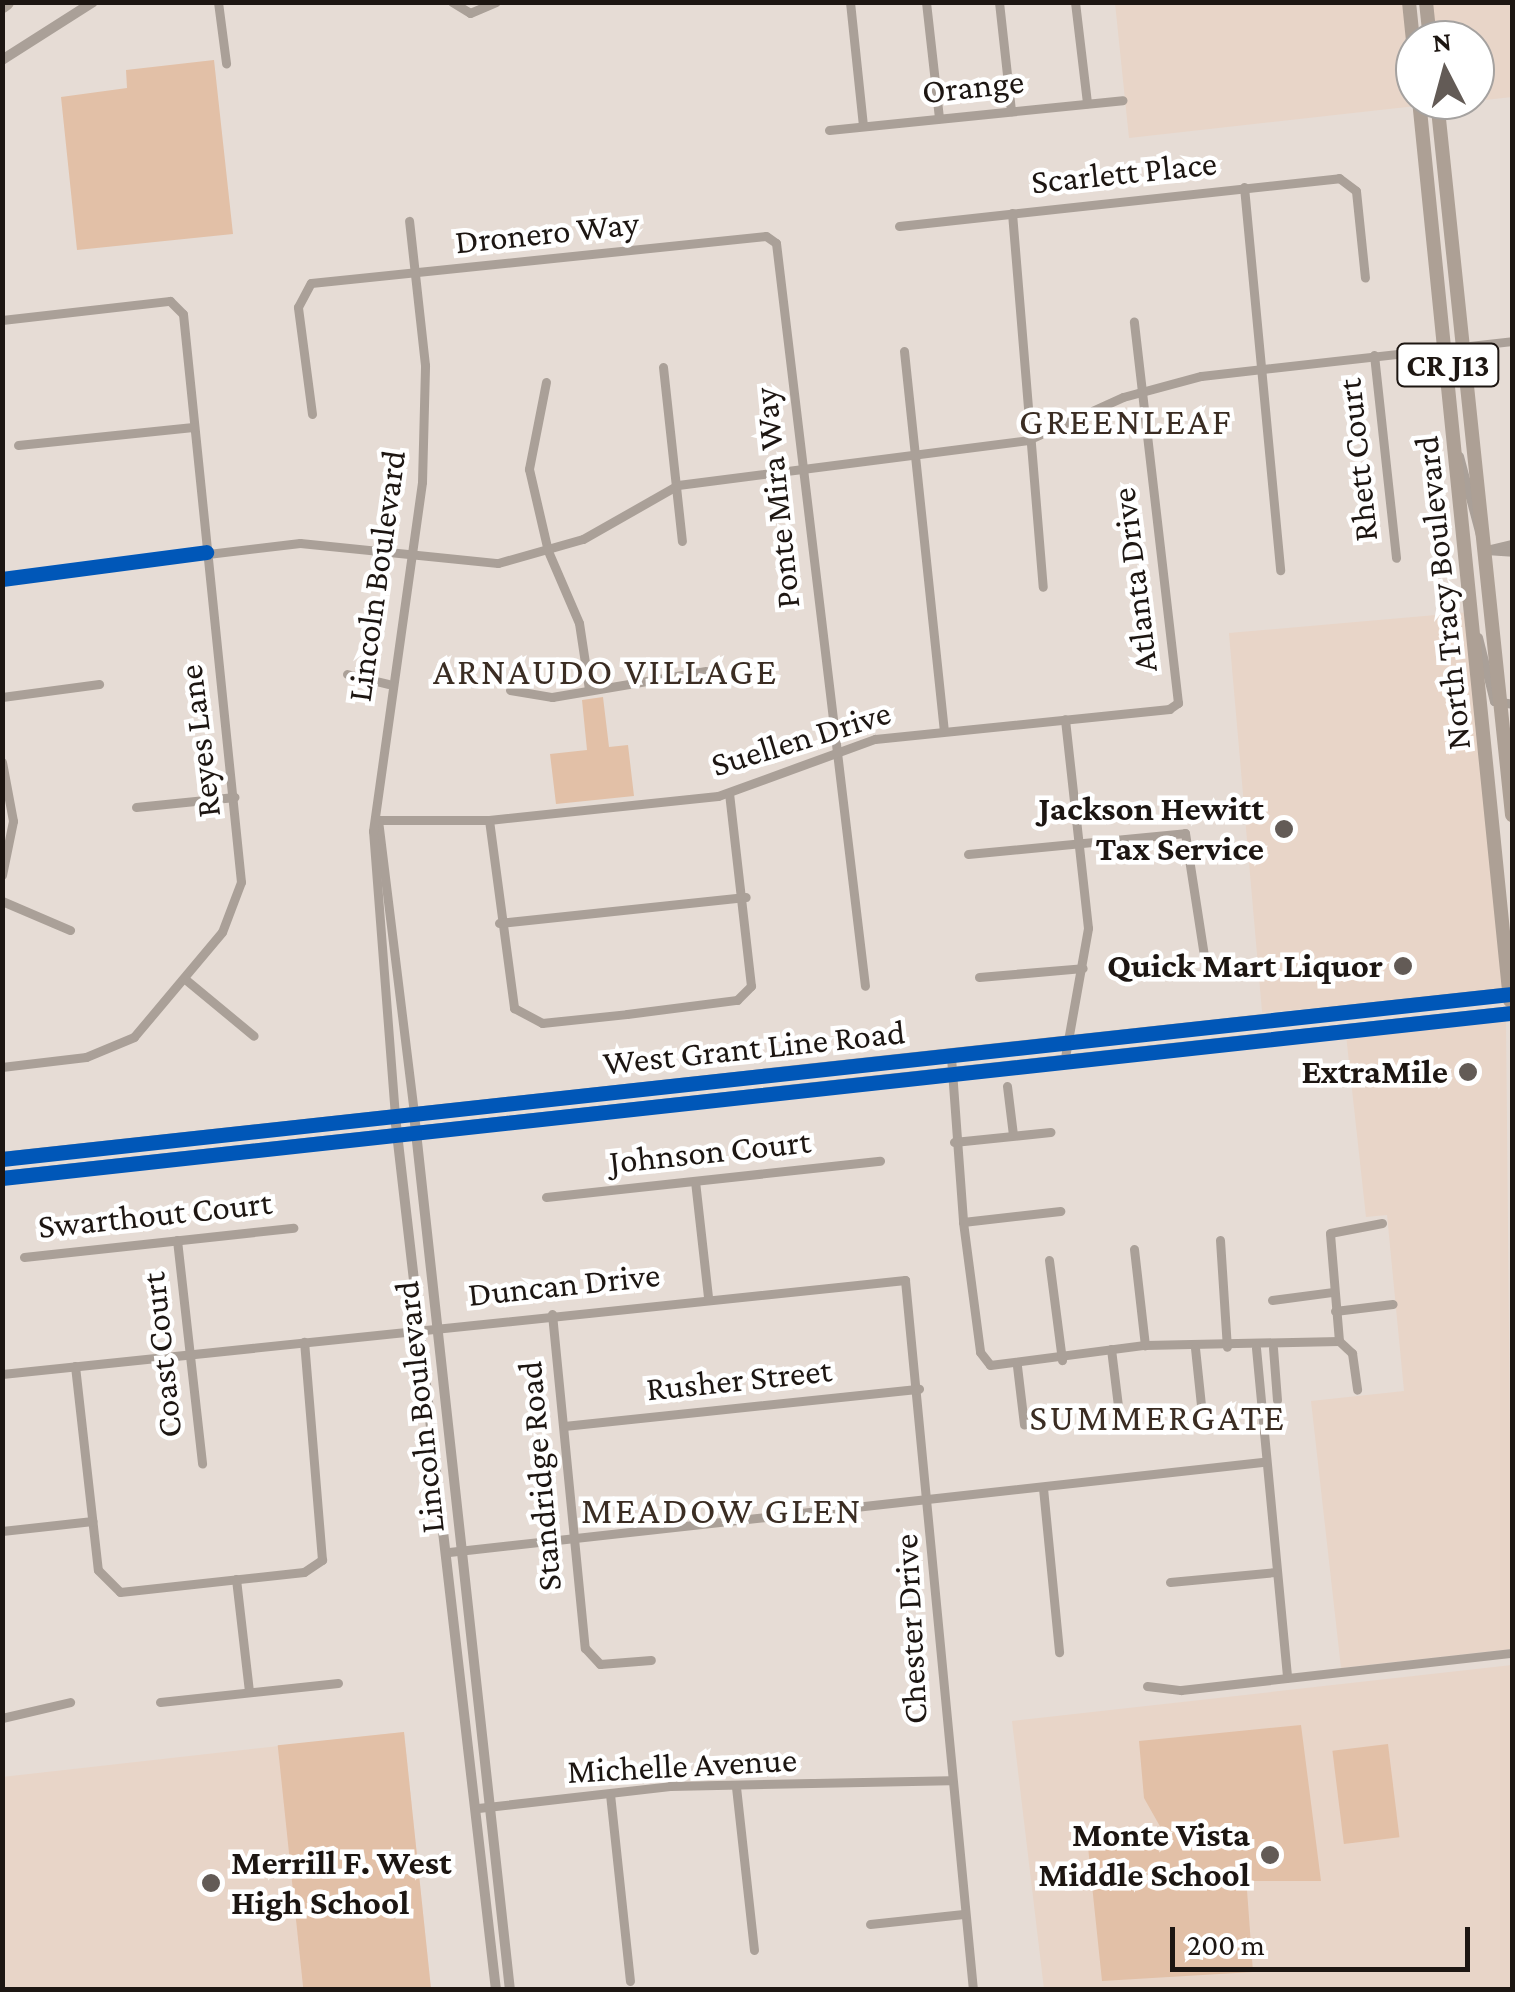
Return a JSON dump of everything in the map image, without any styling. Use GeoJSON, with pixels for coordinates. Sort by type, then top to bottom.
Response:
{"type":"FeatureCollection","features":[{"type":"Feature","properties":{"kind":"main road","name":"North Tracy Boulevard"},"geometry":{"type":"LineString","coordinates":[[1421,120],[1478,637],[1512,1016]]}},
{"type":"Feature","properties":{"kind":"main road","name":"North Tracy Boulevard"},"geometry":{"type":"LineString","coordinates":[[1439,120],[1486,550],[1508,704],[1512,815]]}},
{"type":"Feature","properties":{"kind":"main road","name":"West Grant Line Road"},"geometry":{"type":"LineString","coordinates":[[2,1159],[1511,995]]}},
{"type":"Feature","properties":{"kind":"main road","name":"West Grant Line Road"},"geometry":{"type":"LineString","coordinates":[[2,1178],[1512,1016]]}},
{"type":"Feature","properties":{"kind":"main road"},"geometry":{"type":"LineString","coordinates":[[1198,1048],[1231,1027]]}},
{"type":"Feature","properties":{"kind":"street"},"geometry":{"type":"LineString","coordinates":[[2,60],[93,2]]}},
{"type":"Feature","properties":{"kind":"street"},"geometry":{"type":"LineString","coordinates":[[218,2],[226,63]]}},
{"type":"Feature","properties":{"kind":"street"},"geometry":{"type":"LineString","coordinates":[[452,2],[470,13],[496,2]]}},
{"type":"Feature","properties":{"kind":"street"},"geometry":{"type":"LineString","coordinates":[[850,2],[863,126]]}},
{"type":"Feature","properties":{"kind":"street"},"geometry":{"type":"LineString","coordinates":[[926,2],[939,118]]}},
{"type":"Feature","properties":{"kind":"street"},"geometry":{"type":"LineString","coordinates":[[999,2],[1011,111]]}},
{"type":"Feature","properties":{"kind":"street"},"geometry":{"type":"LineString","coordinates":[[1076,2],[1087,103]]}},
{"type":"Feature","properties":{"kind":"street","name":"Orange"},"geometry":{"type":"LineString","coordinates":[[829,130],[1122,100]]}},
{"type":"Feature","properties":{"kind":"street","name":"Scarlett Place"},"geometry":{"type":"LineString","coordinates":[[899,226],[1334,178],[1354,186],[1366,278]]}},
{"type":"Feature","properties":{"kind":"street"},"geometry":{"type":"LineString","coordinates":[[1244,187],[1280,570]]}},
{"type":"Feature","properties":{"kind":"street"},"geometry":{"type":"LineString","coordinates":[[1012,213],[1028,440],[1044,587]]}},
{"type":"Feature","properties":{"kind":"street","name":"Lincoln Boulevard"},"geometry":{"type":"LineString","coordinates":[[409,220],[418,274],[425,434],[413,555],[388,684],[378,820],[396,1116],[425,1328],[496,1990]]}},
{"type":"Feature","properties":{"kind":"street","name":"Dronero Way"},"geometry":{"type":"LineString","coordinates":[[312,414],[298,294],[321,282],[766,236],[776,243]]}},
{"type":"Feature","properties":{"kind":"street","name":"Ponte Mira Way"},"geometry":{"type":"LineString","coordinates":[[776,243],[832,752],[866,986]]}},
{"type":"Feature","properties":{"kind":"street","name":"Reyes Lane"},"geometry":{"type":"LineString","coordinates":[[2,320],[170,301],[182,314],[234,797],[237,904],[185,979],[110,1052],[2,1067]]}},
{"type":"Feature","properties":{"kind":"street","name":"Atlanta Drive"},"geometry":{"type":"LineString","coordinates":[[1134,322],[1178,703]]}},
{"type":"Feature","properties":{"kind":"street"},"geometry":{"type":"LineString","coordinates":[[2,578],[206,552],[322,543],[498,563],[548,551],[678,485],[1028,440],[1140,391],[1259,368],[1512,341]]}},
{"type":"Feature","properties":{"kind":"street"},"geometry":{"type":"LineString","coordinates":[[904,351],[944,730]]}},
{"type":"Feature","properties":{"kind":"street","name":"Rhett Court"},"geometry":{"type":"LineString","coordinates":[[1374,356],[1396,558]]}},
{"type":"Feature","properties":{"kind":"street"},"geometry":{"type":"LineString","coordinates":[[662,366],[682,541]]}},
{"type":"Feature","properties":{"kind":"street"},"geometry":{"type":"LineString","coordinates":[[546,382],[529,468],[548,551],[579,623],[589,690]]}},
{"type":"Feature","properties":{"kind":"street"},"geometry":{"type":"LineString","coordinates":[[18,445],[192,427]]}},
{"type":"Feature","properties":{"kind":"street"},"geometry":{"type":"LineString","coordinates":[[1458,454],[1475,540],[1486,550],[1512,552]]}},
{"type":"Feature","properties":{"kind":"street"},"geometry":{"type":"LineString","coordinates":[[1486,550],[1512,544]]}},
{"type":"Feature","properties":{"kind":"street"},"geometry":{"type":"LineString","coordinates":[[1478,637],[1508,704]]}},
{"type":"Feature","properties":{"kind":"street"},"geometry":{"type":"LineString","coordinates":[[510,690],[589,690],[706,671]]}},
{"type":"Feature","properties":{"kind":"street"},"geometry":{"type":"LineString","coordinates":[[347,674],[388,684]]}},
{"type":"Feature","properties":{"kind":"street"},"geometry":{"type":"LineString","coordinates":[[2,698],[99,684]]}},
{"type":"Feature","properties":{"kind":"street","name":"Suellen Drive"},"geometry":{"type":"LineString","coordinates":[[378,820],[488,820],[729,794],[832,752],[944,730],[1065,720],[1178,703]]}},
{"type":"Feature","properties":{"kind":"street"},"geometry":{"type":"LineString","coordinates":[[1064,1063],[1072,1044],[1083,968],[1078,841],[1065,720]]}},
{"type":"Feature","properties":{"kind":"street"},"geometry":{"type":"LineString","coordinates":[[2,762],[13,821],[2,875]]}},
{"type":"Feature","properties":{"kind":"street"},"geometry":{"type":"LineString","coordinates":[[488,820],[510,996],[520,1016],[542,1023],[719,1002],[751,986],[746,897],[729,794]]}},
{"type":"Feature","properties":{"kind":"street"},"geometry":{"type":"LineString","coordinates":[[136,807],[234,797]]}},
{"type":"Feature","properties":{"kind":"street","name":"Lincoln Boulevard"},"geometry":{"type":"LineString","coordinates":[[378,820],[439,1326],[510,1990]]}},
{"type":"Feature","properties":{"kind":"street"},"geometry":{"type":"LineString","coordinates":[[968,854],[1185,833],[1196,877],[1204,956]]}},
{"type":"Feature","properties":{"kind":"street"},"geometry":{"type":"LineString","coordinates":[[499,923],[746,897]]}},
{"type":"Feature","properties":{"kind":"street"},"geometry":{"type":"LineString","coordinates":[[2,901],[70,930]]}},
{"type":"Feature","properties":{"kind":"street"},"geometry":{"type":"LineString","coordinates":[[979,977],[1083,968]]}},
{"type":"Feature","properties":{"kind":"street"},"geometry":{"type":"LineString","coordinates":[[185,979],[254,1036]]}},
{"type":"Feature","properties":{"kind":"street"},"geometry":{"type":"LineString","coordinates":[[951,1057],[954,1142],[963,1222],[980,1352],[990,1365],[1017,1366],[1145,1345],[1273,1348],[1339,1341]]}},
{"type":"Feature","properties":{"kind":"street"},"geometry":{"type":"LineString","coordinates":[[1007,1086],[1012,1136]]}},
{"type":"Feature","properties":{"kind":"street"},"geometry":{"type":"LineString","coordinates":[[954,1142],[1050,1132]]}},
{"type":"Feature","properties":{"kind":"street","name":"Johnson Court"},"geometry":{"type":"LineString","coordinates":[[546,1198],[880,1161]]}},
{"type":"Feature","properties":{"kind":"street"},"geometry":{"type":"LineString","coordinates":[[695,1181],[708,1296]]}},
{"type":"Feature","properties":{"kind":"street"},"geometry":{"type":"LineString","coordinates":[[963,1222],[1060,1211]]}},
{"type":"Feature","properties":{"kind":"street"},"geometry":{"type":"LineString","coordinates":[[1356,1390],[1352,1353],[1339,1341],[1330,1233],[1382,1224]]}},
{"type":"Feature","properties":{"kind":"street","name":"Swarthout Court"},"geometry":{"type":"LineString","coordinates":[[24,1257],[292,1228]]}},
{"type":"Feature","properties":{"kind":"street","name":"Coast Court"},"geometry":{"type":"LineString","coordinates":[[177,1240],[202,1464]]}},
{"type":"Feature","properties":{"kind":"street"},"geometry":{"type":"LineString","coordinates":[[1220,1240],[1228,1347]]}},
{"type":"Feature","properties":{"kind":"street"},"geometry":{"type":"LineString","coordinates":[[1134,1249],[1145,1345]]}},
{"type":"Feature","properties":{"kind":"street"},"geometry":{"type":"LineString","coordinates":[[1049,1260],[1062,1360]]}},
{"type":"Feature","properties":{"kind":"street","name":"Duncan Drive"},"geometry":{"type":"LineString","coordinates":[[2,1374],[892,1277]]}},
{"type":"Feature","properties":{"kind":"street","name":"Chester Drive"},"geometry":{"type":"LineString","coordinates":[[892,1277],[908,1288],[931,1502],[949,1780],[973,1990]]}},
{"type":"Feature","properties":{"kind":"street"},"geometry":{"type":"LineString","coordinates":[[1272,1300],[1333,1292]]}},
{"type":"Feature","properties":{"kind":"street"},"geometry":{"type":"LineString","coordinates":[[1335,1311],[1393,1304]]}},
{"type":"Feature","properties":{"kind":"street","name":"Standridge Road"},"geometry":{"type":"LineString","coordinates":[[552,1314],[582,1633],[600,1664],[652,1660]]}},
{"type":"Feature","properties":{"kind":"street"},"geometry":{"type":"LineString","coordinates":[[75,1366],[94,1537],[109,1589],[236,1579],[313,1569],[326,1551],[304,1342]]}},
{"type":"Feature","properties":{"kind":"street"},"geometry":{"type":"LineString","coordinates":[[1195,1348],[1201,1406]]}},
{"type":"Feature","properties":{"kind":"street"},"geometry":{"type":"LineString","coordinates":[[1256,1348],[1262,1462],[1287,1678]]}},
{"type":"Feature","properties":{"kind":"street"},"geometry":{"type":"LineString","coordinates":[[1273,1348],[1276,1400]]}},
{"type":"Feature","properties":{"kind":"street"},"geometry":{"type":"LineString","coordinates":[[1111,1349],[1118,1414]]}},
{"type":"Feature","properties":{"kind":"street"},"geometry":{"type":"LineString","coordinates":[[1017,1366],[1024,1425]]}},
{"type":"Feature","properties":{"kind":"street","name":"Rusher Street"},"geometry":{"type":"LineString","coordinates":[[564,1426],[919,1388]]}},
{"type":"Feature","properties":{"kind":"street"},"geometry":{"type":"LineString","coordinates":[[450,1552],[931,1502],[1262,1462]]}},
{"type":"Feature","properties":{"kind":"street"},"geometry":{"type":"LineString","coordinates":[[1043,1488],[1060,1652]]}},
{"type":"Feature","properties":{"kind":"street"},"geometry":{"type":"LineString","coordinates":[[2,1532],[92,1520]]}},
{"type":"Feature","properties":{"kind":"street"},"geometry":{"type":"LineString","coordinates":[[1170,1582],[1275,1572]]}},
{"type":"Feature","properties":{"kind":"street"},"geometry":{"type":"LineString","coordinates":[[236,1579],[249,1692]]}},
{"type":"Feature","properties":{"kind":"street"},"geometry":{"type":"LineString","coordinates":[[1147,1686],[1287,1678],[1512,1653]]}},
{"type":"Feature","properties":{"kind":"street"},"geometry":{"type":"LineString","coordinates":[[160,1702],[338,1683]]}},
{"type":"Feature","properties":{"kind":"street"},"geometry":{"type":"LineString","coordinates":[[2,1718],[70,1702]]}},
{"type":"Feature","properties":{"kind":"street","name":"Michelle Avenue"},"geometry":{"type":"LineString","coordinates":[[478,1808],[610,1794],[949,1780]]}},
{"type":"Feature","properties":{"kind":"street"},"geometry":{"type":"LineString","coordinates":[[736,1787],[754,1950]]}},
{"type":"Feature","properties":{"kind":"street"},"geometry":{"type":"LineString","coordinates":[[610,1794],[630,1981]]}},
{"type":"Feature","properties":{"kind":"street"},"geometry":{"type":"LineString","coordinates":[[870,1924],[963,1914]]}},
{"type":"Feature","properties":{"kind":"shaded area"},"geometry":{"type":"Polygon","coordinates":[[[1115,3],[1404,3],[1406,20],[1395,20],[1395,108],[1129,138],[1115,3]]]}},
{"type":"Feature","properties":{"kind":"shaded area"},"geometry":{"type":"Polygon","coordinates":[[[1430,3],[1512,3],[1512,97],[1495,99],[1495,20],[1432,20],[1430,3]]]}},
{"type":"Feature","properties":{"kind":"shaded area"},"geometry":{"type":"Polygon","coordinates":[[[214,60],[233,234],[77,250],[61,97],[127,88],[126,70],[214,60]]]}},
{"type":"Feature","properties":{"kind":"shaded area"},"geometry":{"type":"Polygon","coordinates":[[[1470,612],[1503,992],[1262,1013],[1229,633],[1470,612]]]}},
{"type":"Feature","properties":{"kind":"shaded area"},"geometry":{"type":"Polygon","coordinates":[[[603,697],[609,747],[628,745],[634,796],[556,804],[550,754],[587,750],[582,700],[603,697]]]}},
{"type":"Feature","properties":{"kind":"shaded area"},"geometry":{"type":"Polygon","coordinates":[[[1506,1019],[1512,1649],[1341,1668],[1311,1401],[1404,1391],[1387,1215],[1366,1217],[1346,1035],[1506,1019]]]}},
{"type":"Feature","properties":{"kind":"shaded area","name":"Monte Vista Middle School"},"geometry":{"type":"Polygon","coordinates":[[[1512,1665],[1512,1989],[1044,1989],[1012,1721],[1512,1665]]]}},
{"type":"Feature","properties":{"kind":"shaded area"},"geometry":{"type":"Polygon","coordinates":[[[1301,1725],[1321,1881],[1235,1881],[1247,1890],[1253,1972],[1102,1981],[1088,1847],[1166,1837],[1144,1798],[1139,1741],[1301,1725]]]}},
{"type":"Feature","properties":{"kind":"shaded area","name":"Merrill F. West High School"},"geometry":{"type":"Polygon","coordinates":[[[404,1732],[431,1989],[3,1989],[2,1777],[404,1732]]]}},
{"type":"Feature","properties":{"kind":"shaded area"},"geometry":{"type":"Polygon","coordinates":[[[404,1732],[431,1989],[303,1990],[278,1745],[404,1732]]]}},
{"type":"Feature","properties":{"kind":"shaded area"},"geometry":{"type":"Polygon","coordinates":[[[1388,1744],[1399,1837],[1344,1844],[1332,1751],[1388,1744]]]}},
{"type":"Feature","properties":{"kind":"cycle path"},"geometry":{"type":"LineString","coordinates":[[2,579],[206,552]]}},
{"type":"Feature","properties":{"kind":"cycle path"},"geometry":{"type":"LineString","coordinates":[[2,1159],[1512,994]]}},
{"type":"Feature","properties":{"kind":"cycle path"},"geometry":{"type":"LineString","coordinates":[[2,1178],[1512,1013]]}},
{"type":"Feature","properties":{"kind":"place","name":"Jackson Hewitt Tax Service"},"geometry":{"type":"Point","coordinates":[1284,829]}},
{"type":"Feature","properties":{"kind":"place","name":"Quick Mart Liquor"},"geometry":{"type":"Point","coordinates":[1403,966]}},
{"type":"Feature","properties":{"kind":"place","name":"ExtraMile"},"geometry":{"type":"Point","coordinates":[1468,1072]}},
{"type":"Feature","properties":{"kind":"place","name":"Monte Vista Middle School"},"geometry":{"type":"Point","coordinates":[1270,1855]}},
{"type":"Feature","properties":{"kind":"place","name":"Merrill F. West High School"},"geometry":{"type":"Point","coordinates":[211,1883]}},
{"type":"Feature","properties":{"kind":"district","name":"GREENLEAF"},"geometry":{"type":"Point","coordinates":[1126,422]}},
{"type":"Feature","properties":{"kind":"district","name":"ARNAUDO VILLAGE"},"geometry":{"type":"Point","coordinates":[606,672]}},
{"type":"Feature","properties":{"kind":"district","name":"SUMMERGATE"},"geometry":{"type":"Point","coordinates":[1158,1418]}},
{"type":"Feature","properties":{"kind":"district","name":"MEADOW GLEN"},"geometry":{"type":"Point","coordinates":[722,1511]}}]}
